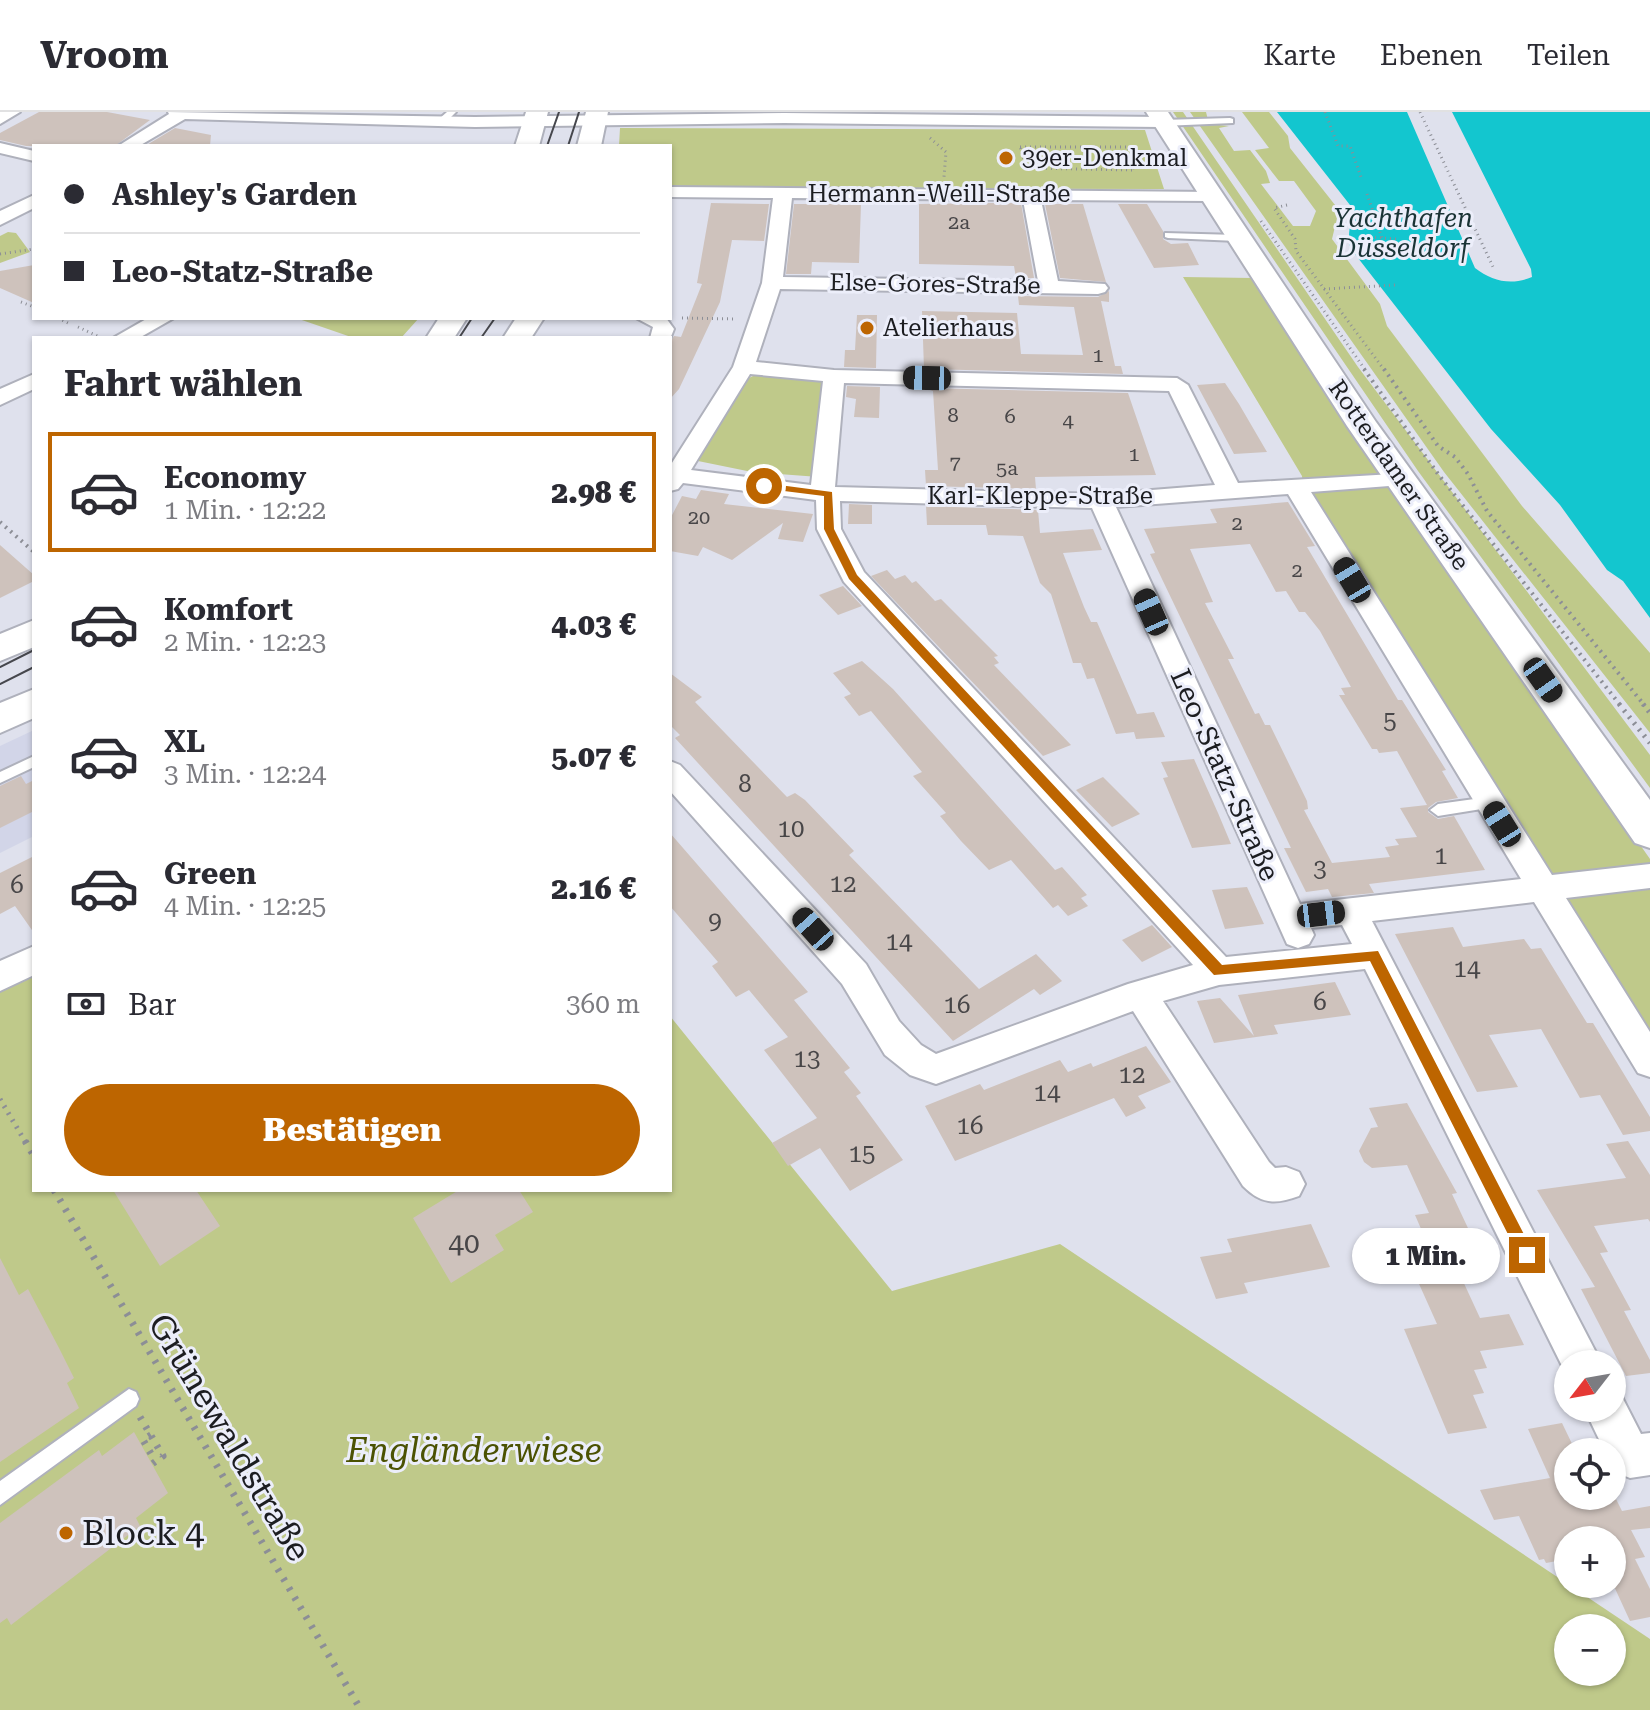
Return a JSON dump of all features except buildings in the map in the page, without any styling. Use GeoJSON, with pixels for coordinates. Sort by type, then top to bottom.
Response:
{"type":"FeatureCollection","features":[{"type":"Feature","properties":{"kind":"street"},"geometry":{"type":"LineString","coordinates":[[0,119],[12,112]]}},
{"type":"Feature","properties":{"kind":"street"},"geometry":{"type":"LineString","coordinates":[[130,144],[179,113],[447,116],[475,122],[536,116],[596,115],[1160,119]]}},
{"type":"Feature","properties":{"kind":"street"},"geometry":{"type":"LineString","coordinates":[[589,144],[596,115]]}},
{"type":"Feature","properties":{"kind":"street"},"geometry":{"type":"LineString","coordinates":[[528,144],[536,116]]}},
{"type":"Feature","properties":{"kind":"street","name":"Rotterdamer Straße"},"geometry":{"type":"LineString","coordinates":[[1160,119],[1209,196],[1248,228],[1402,478],[1650,832]]}},
{"type":"Feature","properties":{"kind":"street"},"geometry":{"type":"LineString","coordinates":[[458,139],[475,122]]}},
{"type":"Feature","properties":{"kind":"street"},"geometry":{"type":"LineString","coordinates":[[0,148],[32,156]]}},
{"type":"Feature","properties":{"kind":"street","name":"Hermann-Weill-Straße"},"geometry":{"type":"LineString","coordinates":[[672,192],[1209,196]]}},
{"type":"Feature","properties":{"kind":"street"},"geometry":{"type":"LineString","coordinates":[[674,479],[744,367],[772,283],[783,194]]}},
{"type":"Feature","properties":{"kind":"street"},"geometry":{"type":"LineString","coordinates":[[1031,195],[1049,285]]}},
{"type":"Feature","properties":{"kind":"street"},"geometry":{"type":"LineString","coordinates":[[6,216],[32,201]]}},
{"type":"Feature","properties":{"kind":"street"},"geometry":{"type":"LineString","coordinates":[[6,216],[32,222]]}},
{"type":"Feature","properties":{"kind":"street","name":"Else-Gores-Straße"},"geometry":{"type":"LineString","coordinates":[[772,283],[1098,288]]}},
{"type":"Feature","properties":{"kind":"street"},"geometry":{"type":"LineString","coordinates":[[127,336],[157,321],[176,336]]}},
{"type":"Feature","properties":{"kind":"street"},"geometry":{"type":"LineString","coordinates":[[744,367],[834,376],[1177,385],[1230,492]]}},
{"type":"Feature","properties":{"kind":"street"},"geometry":{"type":"LineString","coordinates":[[834,376],[825,494],[829,529],[853,576],[1219,971]]}},
{"type":"Feature","properties":{"kind":"street"},"geometry":{"type":"LineString","coordinates":[[0,398],[32,382]]}},
{"type":"Feature","properties":{"kind":"street","name":"Karl-Kleppe-Straße"},"geometry":{"type":"LineString","coordinates":[[674,479],[825,494],[1101,501],[1402,478]]}},
{"type":"Feature","properties":{"kind":"street"},"geometry":{"type":"LineString","coordinates":[[1295,486],[1650,1062]]}},
{"type":"Feature","properties":{"kind":"street","name":"Leo-Statz-Straße"},"geometry":{"type":"LineString","coordinates":[[1101,501],[1311,961]]}},
{"type":"Feature","properties":{"kind":"street"},"geometry":{"type":"LineString","coordinates":[[0,649],[32,633]]}},
{"type":"Feature","properties":{"kind":"street"},"geometry":{"type":"LineString","coordinates":[[0,719],[32,703]]}},
{"type":"Feature","properties":{"kind":"street"},"geometry":{"type":"LineString","coordinates":[[672,774],[854,974],[871,1006],[909,1057],[921,1066],[936,1069],[1140,994],[1219,971],[1374,955]]}},
{"type":"Feature","properties":{"kind":"street"},"geometry":{"type":"LineString","coordinates":[[1290,918],[1650,876]]}},
{"type":"Feature","properties":{"kind":"street"},"geometry":{"type":"LineString","coordinates":[[1351,911],[1575,1350]]}},
{"type":"Feature","properties":{"kind":"street"},"geometry":{"type":"LineString","coordinates":[[0,977],[32,960]]}},
{"type":"Feature","properties":{"kind":"street"},"geometry":{"type":"LineString","coordinates":[[1140,994],[1256,1174],[1268,1186],[1286,1184]]}},
{"type":"Feature","properties":{"kind":"street"},"geometry":{"type":"LineString","coordinates":[[1615,1422],[1640,1456]]}},
{"type":"Feature","properties":{"kind":"lane"},"geometry":{"type":"LineString","coordinates":[[1160,119],[1230,121]]}},
{"type":"Feature","properties":{"kind":"lane"},"geometry":{"type":"LineString","coordinates":[[1168,235],[1248,228]]}},
{"type":"Feature","properties":{"kind":"lane"},"geometry":{"type":"LineString","coordinates":[[0,778],[32,762]]}},
{"type":"Feature","properties":{"kind":"lane"},"geometry":{"type":"LineString","coordinates":[[1438,810],[1489,803]]}},
{"type":"Feature","properties":{"kind":"lane"},"geometry":{"type":"LineString","coordinates":[[0,1494],[129,1399]]}},
{"type":"Feature","properties":{"kind":"path"},"geometry":{"type":"LineString","coordinates":[[1325,112],[1338,146],[1350,146],[1361,177]]}},
{"type":"Feature","properties":{"kind":"path"},"geometry":{"type":"LineString","coordinates":[[1420,112],[1494,269]]}},
{"type":"Feature","properties":{"kind":"path"},"geometry":{"type":"LineString","coordinates":[[942,118],[942,127],[928,137],[946,152],[944,188]]}},
{"type":"Feature","properties":{"kind":"path"},"geometry":{"type":"LineString","coordinates":[[1020,147],[1128,147],[1135,170],[1027,168],[1020,147]]}},
{"type":"Feature","properties":{"kind":"path"},"geometry":{"type":"LineString","coordinates":[[1367,194],[1382,238],[1381,245]]}},
{"type":"Feature","properties":{"kind":"path"},"geometry":{"type":"LineString","coordinates":[[1287,205],[1274,208],[1295,239],[1296,251],[1323,289],[1333,296],[1438,446],[1457,459],[1477,485],[1487,511],[1650,713]]}},
{"type":"Feature","properties":{"kind":"path"},"geometry":{"type":"LineString","coordinates":[[1248,228],[1650,743]]}},
{"type":"Feature","properties":{"kind":"path"},"geometry":{"type":"LineString","coordinates":[[1370,237],[1396,239]]}},
{"type":"Feature","properties":{"kind":"path"},"geometry":{"type":"LineString","coordinates":[[0,254],[32,249]]}},
{"type":"Feature","properties":{"kind":"path"},"geometry":{"type":"LineString","coordinates":[[1323,289],[1395,285]]}},
{"type":"Feature","properties":{"kind":"path"},"geometry":{"type":"LineString","coordinates":[[21,302],[32,306]]}},
{"type":"Feature","properties":{"kind":"path"},"geometry":{"type":"LineString","coordinates":[[672,319],[761,319]]}},
{"type":"Feature","properties":{"kind":"path"},"geometry":{"type":"LineString","coordinates":[[62,320],[68,323]]}},
{"type":"Feature","properties":{"kind":"path"},"geometry":{"type":"LineString","coordinates":[[78,327],[98,336]]}},
{"type":"Feature","properties":{"kind":"path"},"geometry":{"type":"LineString","coordinates":[[0,522],[32,550]]}},
{"type":"Feature","properties":{"kind":"path"},"geometry":{"type":"LineString","coordinates":[[0,1099],[32,1153]]}},
{"type":"Feature","properties":{"kind":"path","name":"Grünewaldstraße"},"geometry":{"type":"LineString","coordinates":[[55,1192],[361,1710]]}},
{"type":"Feature","properties":{"kind":"path"},"geometry":{"type":"LineString","coordinates":[[129,1399],[151,1435],[143,1440],[153,1461]]}},
{"type":"Feature","properties":{"kind":"shaded area"},"geometry":{"type":"Polygon","coordinates":[[[32,731],[32,837],[0,853],[0,746],[32,731]]]}},
{"type":"Feature","properties":{"kind":"green space"},"geometry":{"type":"Polygon","coordinates":[[[1173,112],[1183,112],[1358,367],[1650,755],[1650,788],[1418,471],[1173,112]]]}},
{"type":"Feature","properties":{"kind":"green space"},"geometry":{"type":"Polygon","coordinates":[[[1190,112],[1206,112],[1209,124],[1229,126],[1219,128],[1234,151],[1250,150],[1266,171],[1270,183],[1261,184],[1293,226],[1310,226],[1316,211],[1294,181],[1279,181],[1255,150],[1269,148],[1242,112],[1269,112],[1288,136],[1290,148],[1339,210],[1332,239],[1380,304],[1387,326],[1522,506],[1650,653],[1650,733],[1444,472],[1190,112]]]}},
{"type":"Feature","properties":{"kind":"green space"},"geometry":{"type":"Polygon","coordinates":[[[620,128],[1145,130],[1164,189],[672,188],[672,144],[619,144],[620,128]]]}},
{"type":"Feature","properties":{"kind":"green space"},"geometry":{"type":"Polygon","coordinates":[[[8,232],[16,233],[30,252],[0,263],[0,236],[8,232]]]}},
{"type":"Feature","properties":{"kind":"green space"},"geometry":{"type":"Polygon","coordinates":[[[1183,277],[1252,278],[1386,482],[1650,859],[1650,1045],[1304,495],[1302,476],[1183,277]]]}},
{"type":"Feature","properties":{"kind":"green space"},"geometry":{"type":"Polygon","coordinates":[[[302,320],[417,320],[403,336],[348,336],[302,320]]]}},
{"type":"Feature","properties":{"kind":"green space"},"geometry":{"type":"Polygon","coordinates":[[[759,373],[829,379],[819,477],[752,472],[698,461],[745,380],[759,373]]]}},
{"type":"Feature","properties":{"kind":"green space","name":"Engländerwiese"},"geometry":{"type":"Polygon","coordinates":[[[32,966],[32,1192],[672,1192],[672,1018],[892,1291],[1060,1244],[1554,1575],[1554,1598],[1589,1598],[1613,1614],[1554,1614],[1554,1686],[1626,1686],[1626,1623],[1650,1639],[1650,1710],[0,1710],[0,983],[32,966]]]}},
{"type":"Feature","properties":{"kind":"water","name":"Yachthafen Düsseldorf"},"geometry":{"type":"Polygon","coordinates":[[[1277,112],[1407,112],[1475,268],[1495,279],[1509,282],[1532,277],[1531,269],[1452,112],[1650,112],[1650,618],[1623,581],[1607,570],[1560,505],[1491,429],[1351,249],[1350,205],[1277,112]]]}},
{"type":"Feature","properties":{"kind":"tram line"},"geometry":{"type":"LineString","coordinates":[[548,144],[559,112]]}},
{"type":"Feature","properties":{"kind":"tram line"},"geometry":{"type":"LineString","coordinates":[[569,144],[579,112]]}},
{"type":"Feature","properties":{"kind":"tram line"},"geometry":{"type":"LineString","coordinates":[[460,336],[471,320]]}},
{"type":"Feature","properties":{"kind":"tram line"},"geometry":{"type":"LineString","coordinates":[[482,336],[494,320]]}},
{"type":"Feature","properties":{"kind":"tram line"},"geometry":{"type":"LineString","coordinates":[[0,667],[32,651]]}},
{"type":"Feature","properties":{"kind":"tram line"},"geometry":{"type":"LineString","coordinates":[[0,684],[32,668]]}},
{"type":"Feature","properties":{"kind":"place","name":"39er-Denkmal"},"geometry":{"type":"Point","coordinates":[1006,158]}},
{"type":"Feature","properties":{"kind":"place","name":"Atelierhaus"},"geometry":{"type":"Point","coordinates":[867,328]}},
{"type":"Feature","properties":{"kind":"place","name":"Block 4"},"geometry":{"type":"Point","coordinates":[66,1533]}},
{"type":"Feature","properties":{"kind":"route"},"geometry":{"type":"LineString","coordinates":[[764,486],[828,494],[829,529],[853,576],[1219,971],[1374,955],[1527,1255]]}}]}
